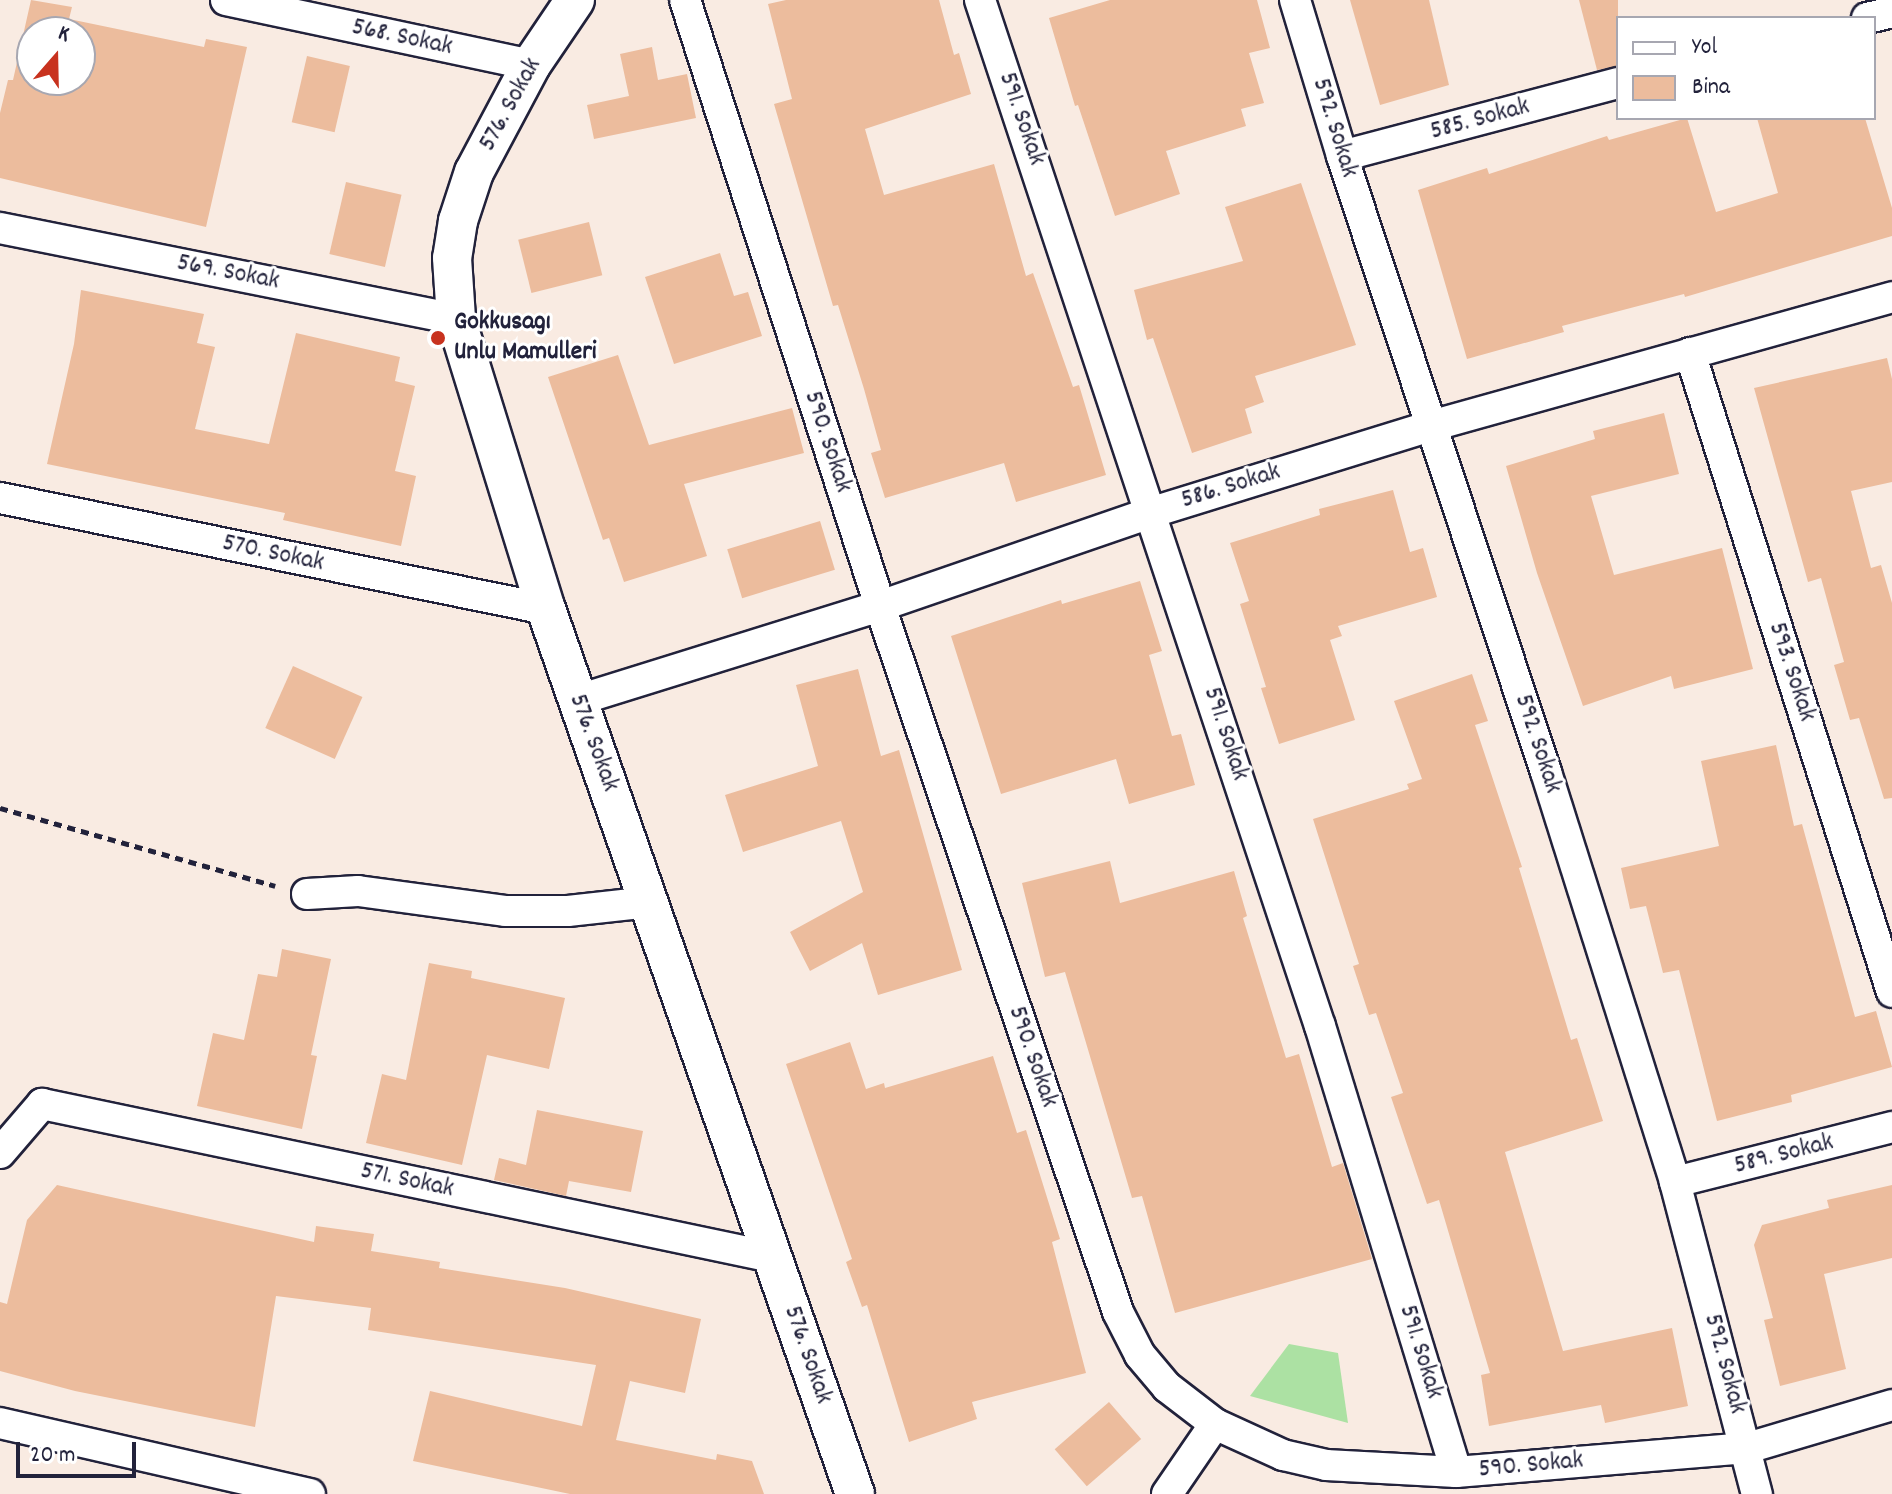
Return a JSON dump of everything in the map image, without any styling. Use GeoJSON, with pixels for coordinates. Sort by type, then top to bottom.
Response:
{"type":"FeatureCollection","features":[{"type":"Feature","properties":{"kind":"street","name":"568. Sokak"},"geometry":{"type":"LineString","coordinates":[[226,0],[531,65]]}},
{"type":"Feature","properties":{"kind":"street","name":"576. Sokak"},"geometry":{"type":"LineString","coordinates":[[575,0],[531,65],[474,172],[458,221],[452,258],[456,319],[546,609],[855,1494]]}},
{"type":"Feature","properties":{"kind":"street","name":"590. Sokak"},"geometry":{"type":"LineString","coordinates":[[685,0],[880,606],[1118,1312],[1140,1355],[1167,1387],[1215,1424],[1283,1455],[1326,1465],[1456,1472],[1747,1448],[1892,1405]]}},
{"type":"Feature","properties":{"kind":"street","name":"591. Sokak"},"geometry":{"type":"LineString","coordinates":[[980,0],[1153,512],[1320,1026],[1456,1472]]}},
{"type":"Feature","properties":{"kind":"street","name":"592. Sokak"},"geometry":{"type":"LineString","coordinates":[[1295,0],[1342,156],[1546,772],[1675,1182],[1757,1494]]}},
{"type":"Feature","properties":{"kind":"street","name":"585. Sokak"},"geometry":{"type":"LineString","coordinates":[[1342,156],[1616,84]]}},
{"type":"Feature","properties":{"kind":"street","name":"569. Sokak"},"geometry":{"type":"LineString","coordinates":[[0,228],[456,319]]}},
{"type":"Feature","properties":{"kind":"street","name":"586. Sokak"},"geometry":{"type":"LineString","coordinates":[[578,700],[880,606],[1153,512],[1431,426],[1892,297]]}},
{"type":"Feature","properties":{"kind":"street","name":"593. Sokak"},"geometry":{"type":"LineString","coordinates":[[1690,353],[1892,992]]}},
{"type":"Feature","properties":{"kind":"street","name":"570. Sokak"},"geometry":{"type":"LineString","coordinates":[[0,498],[546,609]]}},
{"type":"Feature","properties":{"kind":"street"},"geometry":{"type":"LineString","coordinates":[[307,894],[358,891],[505,911],[568,911],[650,902]]}},
{"type":"Feature","properties":{"kind":"street","name":"571. Sokak"},"geometry":{"type":"LineString","coordinates":[[0,1153],[42,1104],[772,1257]]}},
{"type":"Feature","properties":{"kind":"street","name":"589. Sokak"},"geometry":{"type":"LineString","coordinates":[[1675,1182],[1892,1127]]}},
{"type":"Feature","properties":{"kind":"street"},"geometry":{"type":"LineString","coordinates":[[0,1423],[310,1494]]}},
{"type":"Feature","properties":{"kind":"street"},"geometry":{"type":"LineString","coordinates":[[1167,1494],[1215,1424]]}},
{"type":"Feature","properties":{"kind":"path"},"geometry":{"type":"LineString","coordinates":[[0,808],[307,894]]}},
{"type":"Feature","properties":{"kind":"green space"},"geometry":{"type":"Polygon","coordinates":[[[1289,1344],[1338,1353],[1348,1423],[1250,1396],[1289,1344]]]}},
{"type":"Feature","properties":{"kind":"building"},"geometry":{"type":"Polygon","coordinates":[[[31,0],[72,7],[70,16],[27,16],[31,0]]]}},
{"type":"Feature","properties":{"kind":"building"},"geometry":{"type":"Polygon","coordinates":[[[786,0],[939,0],[954,55],[959,53],[971,94],[865,129],[884,195],[994,164],[1026,276],[1033,273],[1073,387],[1079,385],[1106,475],[1016,502],[1004,463],[885,498],[871,453],[881,450],[864,389],[838,305],[833,306],[774,104],[792,99],[768,4],[786,0]]]}},
{"type":"Feature","properties":{"kind":"building"},"geometry":{"type":"Polygon","coordinates":[[[1110,0],[1257,0],[1270,48],[1249,53],[1264,103],[1241,109],[1246,126],[1166,151],[1180,194],[1115,216],[1078,105],[1075,106],[1049,18],[1110,0]]]}},
{"type":"Feature","properties":{"kind":"building"},"geometry":{"type":"Polygon","coordinates":[[[1350,0],[1429,0],[1449,85],[1380,105],[1350,0]]]}},
{"type":"Feature","properties":{"kind":"building"},"geometry":{"type":"Polygon","coordinates":[[[1579,0],[1618,0],[1616,66],[1597,70],[1579,0]]]}},
{"type":"Feature","properties":{"kind":"building"},"geometry":{"type":"Polygon","coordinates":[[[96,25],[204,47],[206,39],[247,47],[206,227],[0,178],[0,113],[8,80],[13,80],[16,67],[16,96],[96,96],[96,25]]]}},
{"type":"Feature","properties":{"kind":"building"},"geometry":{"type":"Polygon","coordinates":[[[652,47],[658,80],[687,74],[696,118],[594,139],[587,105],[629,96],[620,54],[652,47]]]}},
{"type":"Feature","properties":{"kind":"building"},"geometry":{"type":"Polygon","coordinates":[[[307,56],[350,66],[335,132],[292,122],[307,56]]]}},
{"type":"Feature","properties":{"kind":"building"},"geometry":{"type":"Polygon","coordinates":[[[1688,120],[1716,212],[1778,193],[1758,120],[1866,120],[1892,208],[1892,236],[1685,297],[1684,294],[1562,326],[1564,332],[1467,359],[1418,190],[1487,168],[1489,174],[1607,136],[1609,140],[1688,120]]]}},
{"type":"Feature","properties":{"kind":"building"},"geometry":{"type":"Polygon","coordinates":[[[346,182],[402,195],[385,267],[329,254],[346,182]]]}},
{"type":"Feature","properties":{"kind":"building"},"geometry":{"type":"Polygon","coordinates":[[[1301,183],[1356,345],[1255,376],[1264,402],[1245,409],[1252,433],[1192,453],[1153,338],[1147,340],[1134,290],[1243,261],[1225,207],[1301,183]]]}},
{"type":"Feature","properties":{"kind":"building"},"geometry":{"type":"Polygon","coordinates":[[[589,222],[602,275],[531,293],[518,240],[589,222]]]}},
{"type":"Feature","properties":{"kind":"building"},"geometry":{"type":"Polygon","coordinates":[[[720,253],[734,296],[748,292],[762,336],[674,364],[645,277],[720,253]]]}},
{"type":"Feature","properties":{"kind":"building"},"geometry":{"type":"Polygon","coordinates":[[[81,290],[204,314],[197,343],[215,347],[195,429],[269,444],[296,333],[400,357],[395,381],[415,386],[395,471],[416,476],[401,546],[283,520],[285,513],[47,464],[74,344],[81,290]]]}},
{"type":"Feature","properties":{"kind":"building"},"geometry":{"type":"Polygon","coordinates":[[[618,355],[649,445],[792,408],[804,453],[684,484],[707,556],[624,582],[609,538],[603,540],[548,377],[618,355]]]}},
{"type":"Feature","properties":{"kind":"building"},"geometry":{"type":"Polygon","coordinates":[[[1887,358],[1892,379],[1892,482],[1851,491],[1871,568],[1881,565],[1892,603],[1892,798],[1884,799],[1859,718],[1850,720],[1834,665],[1844,662],[1821,578],[1808,582],[1754,388],[1887,358]]]}},
{"type":"Feature","properties":{"kind":"building"},"geometry":{"type":"Polygon","coordinates":[[[1664,413],[1679,474],[1591,496],[1614,575],[1722,548],[1753,669],[1674,689],[1671,676],[1583,706],[1537,573],[1506,466],[1595,439],[1593,431],[1664,413]]]}},
{"type":"Feature","properties":{"kind":"building"},"geometry":{"type":"Polygon","coordinates":[[[1393,490],[1410,552],[1423,548],[1437,597],[1338,626],[1342,636],[1330,640],[1355,720],[1279,744],[1261,688],[1266,687],[1240,604],[1249,601],[1230,543],[1320,515],[1319,509],[1393,490]]]}},
{"type":"Feature","properties":{"kind":"building"},"geometry":{"type":"Polygon","coordinates":[[[820,521],[835,570],[742,598],[727,549],[820,521]]]}},
{"type":"Feature","properties":{"kind":"building"},"geometry":{"type":"Polygon","coordinates":[[[1140,581],[1162,651],[1149,655],[1172,736],[1181,734],[1195,785],[1129,804],[1116,759],[1001,794],[951,636],[1061,600],[1062,604],[1140,581]]]}},
{"type":"Feature","properties":{"kind":"building"},"geometry":{"type":"Polygon","coordinates":[[[293,666],[362,697],[335,759],[265,728],[293,666]]]}},
{"type":"Feature","properties":{"kind":"building"},"geometry":{"type":"Polygon","coordinates":[[[858,669],[881,756],[899,750],[962,970],[878,995],[862,943],[810,971],[790,932],[863,892],[841,821],[743,852],[725,795],[818,766],[796,685],[858,669]]]}},
{"type":"Feature","properties":{"kind":"building"},"geometry":{"type":"Polygon","coordinates":[[[1472,674],[1488,721],[1475,725],[1522,867],[1519,868],[1571,1040],[1577,1038],[1603,1121],[1505,1152],[1563,1351],[1672,1328],[1688,1406],[1605,1423],[1601,1405],[1489,1426],[1481,1375],[1490,1373],[1439,1200],[1427,1204],[1391,1097],[1403,1093],[1376,1013],[1369,1015],[1353,966],[1359,964],[1313,819],[1409,789],[1407,784],[1422,779],[1394,701],[1472,674]]]}},
{"type":"Feature","properties":{"kind":"building"},"geometry":{"type":"Polygon","coordinates":[[[1776,745],[1794,826],[1802,824],[1855,1017],[1876,1011],[1892,1067],[1791,1095],[1792,1102],[1717,1121],[1679,970],[1663,973],[1646,906],[1630,909],[1621,868],[1719,846],[1701,761],[1776,745]]]}},
{"type":"Feature","properties":{"kind":"building"},"geometry":{"type":"Polygon","coordinates":[[[1110,861],[1120,903],[1234,871],[1247,916],[1243,918],[1286,1058],[1299,1054],[1332,1167],[1343,1163],[1372,1259],[1175,1313],[1142,1196],[1132,1198],[1065,972],[1045,977],[1022,883],[1110,861]]]}},
{"type":"Feature","properties":{"kind":"building"},"geometry":{"type":"Polygon","coordinates":[[[282,949],[331,959],[311,1055],[317,1056],[302,1129],[197,1106],[213,1033],[244,1040],[258,974],[277,977],[282,949]]]}},
{"type":"Feature","properties":{"kind":"building"},"geometry":{"type":"Polygon","coordinates":[[[429,963],[472,971],[471,978],[565,998],[549,1069],[487,1055],[462,1165],[366,1143],[382,1074],[406,1080],[429,963]]]}},
{"type":"Feature","properties":{"kind":"building"},"geometry":{"type":"Polygon","coordinates":[[[850,1042],[866,1089],[884,1083],[885,1088],[993,1056],[1017,1133],[1026,1130],[1060,1239],[1052,1242],[1086,1373],[972,1402],[977,1419],[909,1442],[867,1305],[862,1307],[846,1262],[852,1259],[786,1064],[850,1042]]]}},
{"type":"Feature","properties":{"kind":"building"},"geometry":{"type":"Polygon","coordinates":[[[537,1110],[643,1131],[631,1192],[569,1181],[566,1196],[494,1180],[499,1158],[526,1165],[537,1110]]]}},
{"type":"Feature","properties":{"kind":"building"},"geometry":{"type":"Polygon","coordinates":[[[57,1185],[314,1242],[316,1226],[374,1234],[371,1251],[440,1262],[439,1268],[565,1288],[701,1319],[685,1393],[630,1381],[616,1440],[716,1460],[717,1454],[752,1461],[764,1494],[570,1494],[413,1461],[430,1391],[582,1426],[596,1365],[368,1330],[371,1308],[276,1296],[255,1427],[75,1391],[0,1371],[0,1302],[7,1304],[27,1220],[57,1185]]]}},
{"type":"Feature","properties":{"kind":"building"},"geometry":{"type":"Polygon","coordinates":[[[1892,1185],[1892,1258],[1824,1274],[1846,1369],[1780,1386],[1764,1320],[1773,1318],[1754,1245],[1762,1225],[1829,1208],[1827,1200],[1892,1185]]]}},
{"type":"Feature","properties":{"kind":"building"},"geometry":{"type":"Polygon","coordinates":[[[1109,1402],[1141,1439],[1087,1486],[1055,1449],[1109,1402]]]}},
{"type":"Feature","properties":{"kind":"place","name":"Gokkusagı Unlu Mamulleri"},"geometry":{"type":"Point","coordinates":[438,338]}}]}
